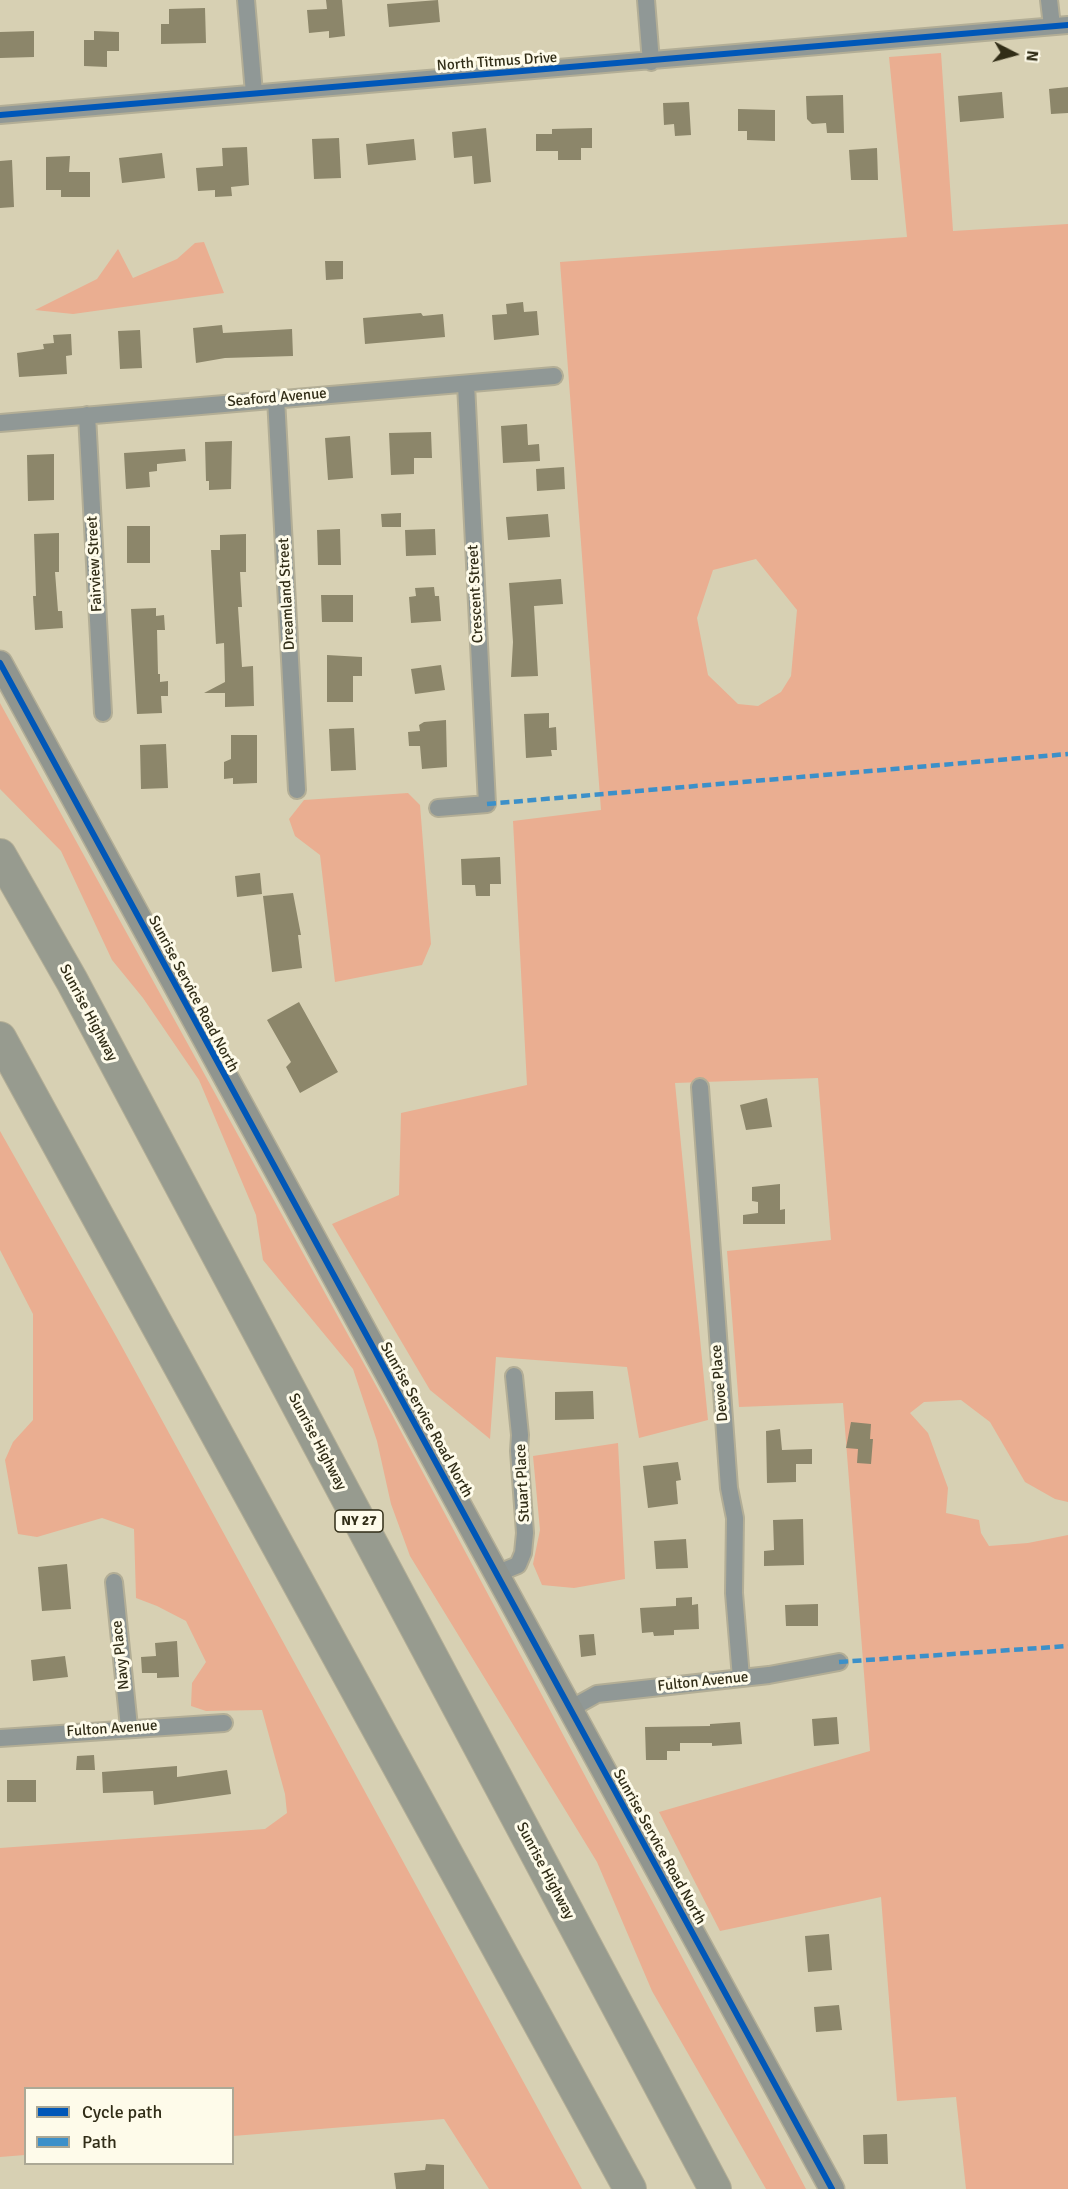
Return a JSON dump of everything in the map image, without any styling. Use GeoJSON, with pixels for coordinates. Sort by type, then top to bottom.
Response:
{"type":"FeatureCollection","features":[{"type":"Feature","properties":{"kind":"highway","name":"Sunrise Highway"},"geometry":{"type":"LineString","coordinates":[[0,855],[77,992],[715,2189]]}},
{"type":"Feature","properties":{"kind":"highway"},"geometry":{"type":"LineString","coordinates":[[0,1038],[630,2189]]}},
{"type":"Feature","properties":{"kind":"street"},"geometry":{"type":"LineString","coordinates":[[246,0],[254,93]]}},
{"type":"Feature","properties":{"kind":"street"},"geometry":{"type":"LineString","coordinates":[[646,0],[651,62]]}},
{"type":"Feature","properties":{"kind":"street"},"geometry":{"type":"LineString","coordinates":[[1049,0],[1060,25]]}},
{"type":"Feature","properties":{"kind":"street","name":"North Titmus Drive"},"geometry":{"type":"LineString","coordinates":[[0,115],[651,62],[1060,25]]}},
{"type":"Feature","properties":{"kind":"street","name":"Seaford Avenue"},"geometry":{"type":"LineString","coordinates":[[0,423],[554,376]]}},
{"type":"Feature","properties":{"kind":"street","name":"Crescent Street"},"geometry":{"type":"LineString","coordinates":[[438,808],[487,804],[466,384]]}},
{"type":"Feature","properties":{"kind":"street","name":"Dreamland Street"},"geometry":{"type":"LineString","coordinates":[[276,398],[297,790]]}},
{"type":"Feature","properties":{"kind":"street","name":"Fairview Street"},"geometry":{"type":"LineString","coordinates":[[87,415],[103,713]]}},
{"type":"Feature","properties":{"kind":"street","name":"Sunrise Service Road North"},"geometry":{"type":"LineString","coordinates":[[0,663],[832,2189]]}},
{"type":"Feature","properties":{"kind":"street","name":"Devoe Place"},"geometry":{"type":"LineString","coordinates":[[700,1087],[729,1488],[735,1518],[734,1593],[741,1678]]}},
{"type":"Feature","properties":{"kind":"street","name":"Stuart Place"},"geometry":{"type":"LineString","coordinates":[[496,1575],[518,1565],[524,1552],[520,1435],[514,1376]]}},
{"type":"Feature","properties":{"kind":"street","name":"Navy Place"},"geometry":{"type":"LineString","coordinates":[[114,1582],[129,1727]]}},
{"type":"Feature","properties":{"kind":"street","name":"Fulton Avenue"},"geometry":{"type":"LineString","coordinates":[[570,1709],[597,1694],[741,1678],[839,1662]]}},
{"type":"Feature","properties":{"kind":"street","name":"Fulton Avenue"},"geometry":{"type":"LineString","coordinates":[[0,1738],[129,1727],[224,1723]]}},
{"type":"Feature","properties":{"kind":"shaded area"},"geometry":{"type":"Polygon","coordinates":[[[941,53],[953,231],[1068,224],[1068,1502],[1055,1499],[1025,1482],[990,1422],[961,1400],[924,1402],[910,1413],[928,1433],[948,1488],[946,1513],[979,1520],[981,1533],[989,1546],[1028,1543],[1068,1535],[1068,2189],[966,2189],[956,2097],[897,2101],[881,1897],[720,1931],[659,1812],[870,1751],[843,1403],[739,1407],[727,1251],[831,1240],[818,1078],[675,1083],[708,1420],[639,1438],[627,1367],[496,1357],[490,1439],[430,1390],[332,1224],[399,1195],[401,1113],[527,1085],[513,821],[601,810],[560,262],[907,237],[889,57],[941,53]],[[756,559],[713,570],[697,618],[708,675],[738,704],[758,706],[781,692],[791,676],[797,610],[756,559]]]}},
{"type":"Feature","properties":{"kind":"shaded area"},"geometry":{"type":"Polygon","coordinates":[[[204,242],[224,293],[73,314],[35,310],[97,279],[118,249],[133,278],[177,259],[195,243],[204,242]]]}},
{"type":"Feature","properties":{"kind":"shaded area"},"geometry":{"type":"Polygon","coordinates":[[[0,703],[390,1411],[806,2189],[766,2189],[652,1991],[597,1862],[410,1556],[391,1504],[377,1441],[353,1369],[263,1260],[256,1215],[199,1080],[143,998],[112,960],[61,851],[0,789],[0,703]]]}},
{"type":"Feature","properties":{"kind":"shaded area"},"geometry":{"type":"Polygon","coordinates":[[[408,793],[420,805],[431,944],[422,965],[335,982],[320,855],[295,836],[289,819],[304,800],[408,793]]]}},
{"type":"Feature","properties":{"kind":"shaded area"},"geometry":{"type":"Polygon","coordinates":[[[0,1131],[116,1336],[582,2189],[489,2189],[444,2119],[234,2136],[234,2087],[24,2087],[24,2155],[0,2157],[0,1848],[265,1829],[287,1813],[285,1794],[262,1710],[206,1711],[191,1706],[192,1683],[206,1662],[186,1621],[136,1598],[134,1529],[102,1518],[37,1537],[18,1534],[5,1460],[13,1442],[33,1420],[33,1314],[0,1250],[0,1131]]]}},
{"type":"Feature","properties":{"kind":"shaded area"},"geometry":{"type":"Polygon","coordinates":[[[618,1443],[625,1579],[574,1588],[542,1585],[533,1564],[540,1530],[533,1456],[618,1443]]]}},
{"type":"Feature","properties":{"kind":"building"},"geometry":{"type":"Polygon","coordinates":[[[326,0],[342,0],[345,36],[329,38],[329,31],[309,33],[307,10],[327,9],[326,0]]]}},
{"type":"Feature","properties":{"kind":"building"},"geometry":{"type":"Polygon","coordinates":[[[438,0],[440,22],[389,27],[387,4],[438,0]]]}},
{"type":"Feature","properties":{"kind":"building"},"geometry":{"type":"Polygon","coordinates":[[[205,8],[206,43],[161,44],[161,24],[169,24],[169,9],[205,8]]]}},
{"type":"Feature","properties":{"kind":"building"},"geometry":{"type":"Polygon","coordinates":[[[34,31],[34,57],[0,58],[0,32],[34,31]]]}},
{"type":"Feature","properties":{"kind":"building"},"geometry":{"type":"Polygon","coordinates":[[[94,31],[119,32],[119,51],[107,51],[107,67],[84,66],[84,40],[94,40],[94,31]]]}},
{"type":"Feature","properties":{"kind":"building"},"geometry":{"type":"Polygon","coordinates":[[[1068,87],[1068,113],[1051,114],[1049,89],[1068,87]]]}},
{"type":"Feature","properties":{"kind":"building"},"geometry":{"type":"Polygon","coordinates":[[[1002,92],[1004,118],[960,122],[958,96],[1002,92]]]}},
{"type":"Feature","properties":{"kind":"building"},"geometry":{"type":"Polygon","coordinates":[[[843,95],[844,133],[827,133],[826,123],[812,124],[807,119],[806,96],[843,95]]]}},
{"type":"Feature","properties":{"kind":"building"},"geometry":{"type":"Polygon","coordinates":[[[689,102],[691,135],[675,136],[674,124],[664,125],[663,103],[689,102]]]}},
{"type":"Feature","properties":{"kind":"building"},"geometry":{"type":"Polygon","coordinates":[[[738,109],[775,110],[775,141],[747,140],[747,131],[738,131],[738,109]]]}},
{"type":"Feature","properties":{"kind":"building"},"geometry":{"type":"Polygon","coordinates":[[[486,128],[491,182],[474,184],[472,156],[454,158],[452,132],[486,128]]]}},
{"type":"Feature","properties":{"kind":"building"},"geometry":{"type":"Polygon","coordinates":[[[592,128],[592,148],[581,148],[581,160],[558,160],[558,151],[536,151],[536,134],[552,134],[552,129],[592,128]]]}},
{"type":"Feature","properties":{"kind":"building"},"geometry":{"type":"Polygon","coordinates":[[[339,138],[341,178],[314,179],[312,139],[339,138]]]}},
{"type":"Feature","properties":{"kind":"building"},"geometry":{"type":"Polygon","coordinates":[[[414,139],[416,160],[368,165],[366,144],[414,139]]]}},
{"type":"Feature","properties":{"kind":"building"},"geometry":{"type":"Polygon","coordinates":[[[247,147],[249,185],[231,187],[232,196],[215,197],[215,190],[198,191],[196,168],[223,166],[222,148],[247,147]]]}},
{"type":"Feature","properties":{"kind":"building"},"geometry":{"type":"Polygon","coordinates":[[[877,148],[878,180],[851,180],[849,150],[877,148]]]}},
{"type":"Feature","properties":{"kind":"building"},"geometry":{"type":"Polygon","coordinates":[[[162,153],[165,178],[122,183],[119,158],[162,153]]]}},
{"type":"Feature","properties":{"kind":"building"},"geometry":{"type":"Polygon","coordinates":[[[70,156],[69,172],[90,172],[90,197],[61,197],[61,190],[46,190],[46,157],[70,156]]]}},
{"type":"Feature","properties":{"kind":"building"},"geometry":{"type":"Polygon","coordinates":[[[12,160],[14,207],[0,208],[0,161],[12,160]]]}},
{"type":"Feature","properties":{"kind":"building"},"geometry":{"type":"Polygon","coordinates":[[[325,261],[343,261],[343,279],[326,280],[325,261]]]}},
{"type":"Feature","properties":{"kind":"building"},"geometry":{"type":"Polygon","coordinates":[[[523,302],[524,312],[537,311],[539,335],[494,340],[492,315],[507,314],[506,304],[523,302]]]}},
{"type":"Feature","properties":{"kind":"building"},"geometry":{"type":"Polygon","coordinates":[[[421,313],[423,316],[443,314],[445,337],[365,344],[363,318],[421,313]]]}},
{"type":"Feature","properties":{"kind":"building"},"geometry":{"type":"Polygon","coordinates":[[[222,325],[223,333],[292,329],[293,356],[225,358],[196,363],[193,328],[222,325]]]}},
{"type":"Feature","properties":{"kind":"building"},"geometry":{"type":"Polygon","coordinates":[[[140,330],[142,368],[120,369],[118,331],[140,330]]]}},
{"type":"Feature","properties":{"kind":"building"},"geometry":{"type":"Polygon","coordinates":[[[71,334],[72,355],[66,356],[67,374],[19,377],[17,353],[44,349],[43,344],[54,343],[53,335],[71,334]]]}},
{"type":"Feature","properties":{"kind":"building"},"geometry":{"type":"Polygon","coordinates":[[[527,424],[528,445],[539,444],[540,461],[503,463],[501,426],[527,424]]]}},
{"type":"Feature","properties":{"kind":"building"},"geometry":{"type":"Polygon","coordinates":[[[431,432],[432,458],[414,458],[414,474],[391,475],[389,433],[431,432]]]}},
{"type":"Feature","properties":{"kind":"building"},"geometry":{"type":"Polygon","coordinates":[[[350,436],[353,478],[328,480],[325,438],[350,436]]]}},
{"type":"Feature","properties":{"kind":"building"},"geometry":{"type":"Polygon","coordinates":[[[232,441],[231,489],[209,490],[209,481],[206,481],[205,442],[232,441]]]}},
{"type":"Feature","properties":{"kind":"building"},"geometry":{"type":"Polygon","coordinates":[[[185,449],[186,461],[157,464],[157,471],[149,472],[150,487],[126,489],[124,453],[185,449]]]}},
{"type":"Feature","properties":{"kind":"building"},"geometry":{"type":"Polygon","coordinates":[[[54,454],[54,500],[28,501],[27,455],[54,454]]]}},
{"type":"Feature","properties":{"kind":"building"},"geometry":{"type":"Polygon","coordinates":[[[564,467],[565,489],[537,491],[536,469],[564,467]]]}},
{"type":"Feature","properties":{"kind":"building"},"geometry":{"type":"Polygon","coordinates":[[[401,513],[401,527],[382,527],[381,514],[401,513]]]}},
{"type":"Feature","properties":{"kind":"building"},"geometry":{"type":"Polygon","coordinates":[[[548,514],[550,537],[508,540],[506,517],[548,514]]]}},
{"type":"Feature","properties":{"kind":"building"},"geometry":{"type":"Polygon","coordinates":[[[127,526],[150,526],[150,563],[127,563],[127,526]]]}},
{"type":"Feature","properties":{"kind":"building"},"geometry":{"type":"Polygon","coordinates":[[[340,529],[341,565],[318,565],[317,530],[340,529]]]}},
{"type":"Feature","properties":{"kind":"building"},"geometry":{"type":"Polygon","coordinates":[[[435,529],[436,555],[406,556],[405,530],[435,529]]]}},
{"type":"Feature","properties":{"kind":"building"},"geometry":{"type":"Polygon","coordinates":[[[59,533],[59,572],[55,572],[58,611],[62,611],[63,628],[35,630],[34,534],[59,533]]]}},
{"type":"Feature","properties":{"kind":"building"},"geometry":{"type":"Polygon","coordinates":[[[246,534],[246,572],[240,572],[242,607],[238,607],[242,667],[253,666],[254,706],[225,707],[225,693],[204,693],[225,682],[224,643],[216,644],[211,550],[220,550],[220,535],[246,534]]]}},
{"type":"Feature","properties":{"kind":"building"},"geometry":{"type":"Polygon","coordinates":[[[561,579],[563,604],[534,606],[538,676],[511,677],[513,642],[509,583],[561,579]]]}},
{"type":"Feature","properties":{"kind":"building"},"geometry":{"type":"Polygon","coordinates":[[[434,587],[435,596],[439,596],[441,621],[411,623],[409,597],[416,596],[415,588],[434,587]]]}},
{"type":"Feature","properties":{"kind":"building"},"geometry":{"type":"Polygon","coordinates":[[[321,595],[353,595],[353,622],[322,622],[321,595]]]}},
{"type":"Feature","properties":{"kind":"building"},"geometry":{"type":"Polygon","coordinates":[[[156,608],[156,616],[164,615],[165,630],[157,630],[158,674],[160,674],[160,682],[168,681],[168,696],[161,696],[162,713],[137,714],[131,609],[156,608]]]}},
{"type":"Feature","properties":{"kind":"building"},"geometry":{"type":"Polygon","coordinates":[[[327,655],[362,657],[362,676],[353,676],[353,702],[327,702],[327,655]]]}},
{"type":"Feature","properties":{"kind":"building"},"geometry":{"type":"Polygon","coordinates":[[[441,665],[445,690],[415,694],[411,669],[441,665]]]}},
{"type":"Feature","properties":{"kind":"building"},"geometry":{"type":"Polygon","coordinates":[[[549,713],[549,728],[556,727],[557,750],[551,750],[552,756],[526,758],[524,714],[549,713]]]}},
{"type":"Feature","properties":{"kind":"building"},"geometry":{"type":"Polygon","coordinates":[[[446,720],[447,767],[422,769],[420,746],[409,746],[408,732],[420,731],[419,725],[424,722],[446,720]]]}},
{"type":"Feature","properties":{"kind":"building"},"geometry":{"type":"Polygon","coordinates":[[[354,728],[356,770],[331,771],[329,729],[354,728]]]}},
{"type":"Feature","properties":{"kind":"building"},"geometry":{"type":"Polygon","coordinates":[[[231,735],[257,735],[257,783],[233,784],[233,778],[224,779],[224,762],[231,759],[231,735]]]}},
{"type":"Feature","properties":{"kind":"building"},"geometry":{"type":"Polygon","coordinates":[[[166,744],[168,788],[141,789],[140,745],[166,744]]]}},
{"type":"Feature","properties":{"kind":"building"},"geometry":{"type":"Polygon","coordinates":[[[500,857],[501,884],[490,884],[490,896],[476,896],[475,885],[462,885],[461,859],[500,857]]]}},
{"type":"Feature","properties":{"kind":"building"},"geometry":{"type":"Polygon","coordinates":[[[260,873],[262,894],[237,897],[235,876],[260,873]]]}},
{"type":"Feature","properties":{"kind":"building"},"geometry":{"type":"Polygon","coordinates":[[[293,893],[301,935],[298,935],[302,968],[272,972],[263,896],[293,893]]]}},
{"type":"Feature","properties":{"kind":"building"},"geometry":{"type":"Polygon","coordinates":[[[299,1002],[338,1072],[300,1093],[286,1067],[291,1062],[267,1020],[299,1002]]]}},
{"type":"Feature","properties":{"kind":"building"},"geometry":{"type":"Polygon","coordinates":[[[767,1098],[772,1127],[746,1130],[740,1105],[767,1098]]]}},
{"type":"Feature","properties":{"kind":"building"},"geometry":{"type":"Polygon","coordinates":[[[780,1184],[780,1210],[785,1209],[785,1224],[743,1224],[743,1215],[758,1213],[758,1202],[752,1201],[752,1187],[780,1184]]]}},
{"type":"Feature","properties":{"kind":"building"},"geometry":{"type":"Polygon","coordinates":[[[593,1391],[594,1419],[555,1420],[555,1392],[593,1391]]]}},
{"type":"Feature","properties":{"kind":"building"},"geometry":{"type":"Polygon","coordinates":[[[851,1422],[871,1424],[870,1439],[873,1439],[871,1464],[857,1463],[858,1449],[846,1448],[851,1422]]]}},
{"type":"Feature","properties":{"kind":"building"},"geometry":{"type":"Polygon","coordinates":[[[780,1429],[782,1450],[812,1449],[812,1464],[796,1464],[796,1482],[767,1483],[766,1431],[780,1429]]]}},
{"type":"Feature","properties":{"kind":"building"},"geometry":{"type":"Polygon","coordinates":[[[678,1462],[681,1480],[676,1481],[678,1504],[648,1508],[643,1466],[678,1462]]]}},
{"type":"Feature","properties":{"kind":"building"},"geometry":{"type":"Polygon","coordinates":[[[803,1519],[804,1565],[764,1566],[764,1551],[774,1550],[773,1520],[803,1519]]]}},
{"type":"Feature","properties":{"kind":"building"},"geometry":{"type":"Polygon","coordinates":[[[686,1539],[688,1568],[656,1569],[654,1541],[686,1539]]]}},
{"type":"Feature","properties":{"kind":"building"},"geometry":{"type":"Polygon","coordinates":[[[67,1564],[71,1609],[42,1611],[38,1567],[67,1564]]]}},
{"type":"Feature","properties":{"kind":"building"},"geometry":{"type":"Polygon","coordinates":[[[692,1597],[692,1605],[698,1604],[699,1629],[674,1630],[674,1635],[654,1636],[653,1632],[642,1633],[640,1608],[676,1606],[676,1598],[692,1597]]]}},
{"type":"Feature","properties":{"kind":"building"},"geometry":{"type":"Polygon","coordinates":[[[818,1604],[818,1626],[786,1626],[785,1605],[818,1604]]]}},
{"type":"Feature","properties":{"kind":"building"},"geometry":{"type":"Polygon","coordinates":[[[594,1634],[596,1655],[581,1657],[579,1635],[594,1634]]]}},
{"type":"Feature","properties":{"kind":"building"},"geometry":{"type":"Polygon","coordinates":[[[177,1641],[179,1677],[157,1678],[157,1673],[142,1673],[141,1657],[156,1656],[155,1643],[177,1641]]]}},
{"type":"Feature","properties":{"kind":"building"},"geometry":{"type":"Polygon","coordinates":[[[65,1656],[68,1677],[33,1681],[31,1660],[65,1656]]]}},
{"type":"Feature","properties":{"kind":"building"},"geometry":{"type":"Polygon","coordinates":[[[837,1717],[839,1744],[814,1746],[812,1719],[837,1717]]]}},
{"type":"Feature","properties":{"kind":"building"},"geometry":{"type":"Polygon","coordinates":[[[740,1722],[742,1744],[712,1746],[712,1743],[680,1743],[680,1751],[667,1751],[667,1760],[646,1760],[645,1727],[710,1726],[710,1724],[740,1722]]]}},
{"type":"Feature","properties":{"kind":"building"},"geometry":{"type":"Polygon","coordinates":[[[94,1755],[95,1770],[76,1770],[77,1756],[94,1755]]]}},
{"type":"Feature","properties":{"kind":"building"},"geometry":{"type":"Polygon","coordinates":[[[177,1766],[177,1777],[227,1770],[231,1794],[154,1805],[153,1791],[103,1793],[102,1772],[177,1766]]]}},
{"type":"Feature","properties":{"kind":"building"},"geometry":{"type":"Polygon","coordinates":[[[7,1780],[36,1780],[36,1802],[7,1802],[7,1780]]]}},
{"type":"Feature","properties":{"kind":"building"},"geometry":{"type":"Polygon","coordinates":[[[829,1934],[832,1970],[808,1972],[805,1936],[829,1934]]]}},
{"type":"Feature","properties":{"kind":"building"},"geometry":{"type":"Polygon","coordinates":[[[839,2005],[842,2030],[816,2032],[814,2007],[839,2005]]]}},
{"type":"Feature","properties":{"kind":"building"},"geometry":{"type":"Polygon","coordinates":[[[887,2134],[888,2164],[864,2164],[863,2135],[887,2134]]]}},
{"type":"Feature","properties":{"kind":"building"},"geometry":{"type":"Polygon","coordinates":[[[426,2164],[444,2165],[444,2189],[396,2189],[394,2173],[425,2170],[426,2164]]]}},
{"type":"Feature","properties":{"kind":"marked path"},"geometry":{"type":"LineString","coordinates":[[487,804],[1068,754]]}},
{"type":"Feature","properties":{"kind":"marked path"},"geometry":{"type":"LineString","coordinates":[[839,1662],[1068,1646]]}},
{"type":"Feature","properties":{"kind":"cycle path"},"geometry":{"type":"LineString","coordinates":[[0,115],[1068,25]]}},
{"type":"Feature","properties":{"kind":"cycle path"},"geometry":{"type":"LineString","coordinates":[[0,663],[832,2189]]}}]}
